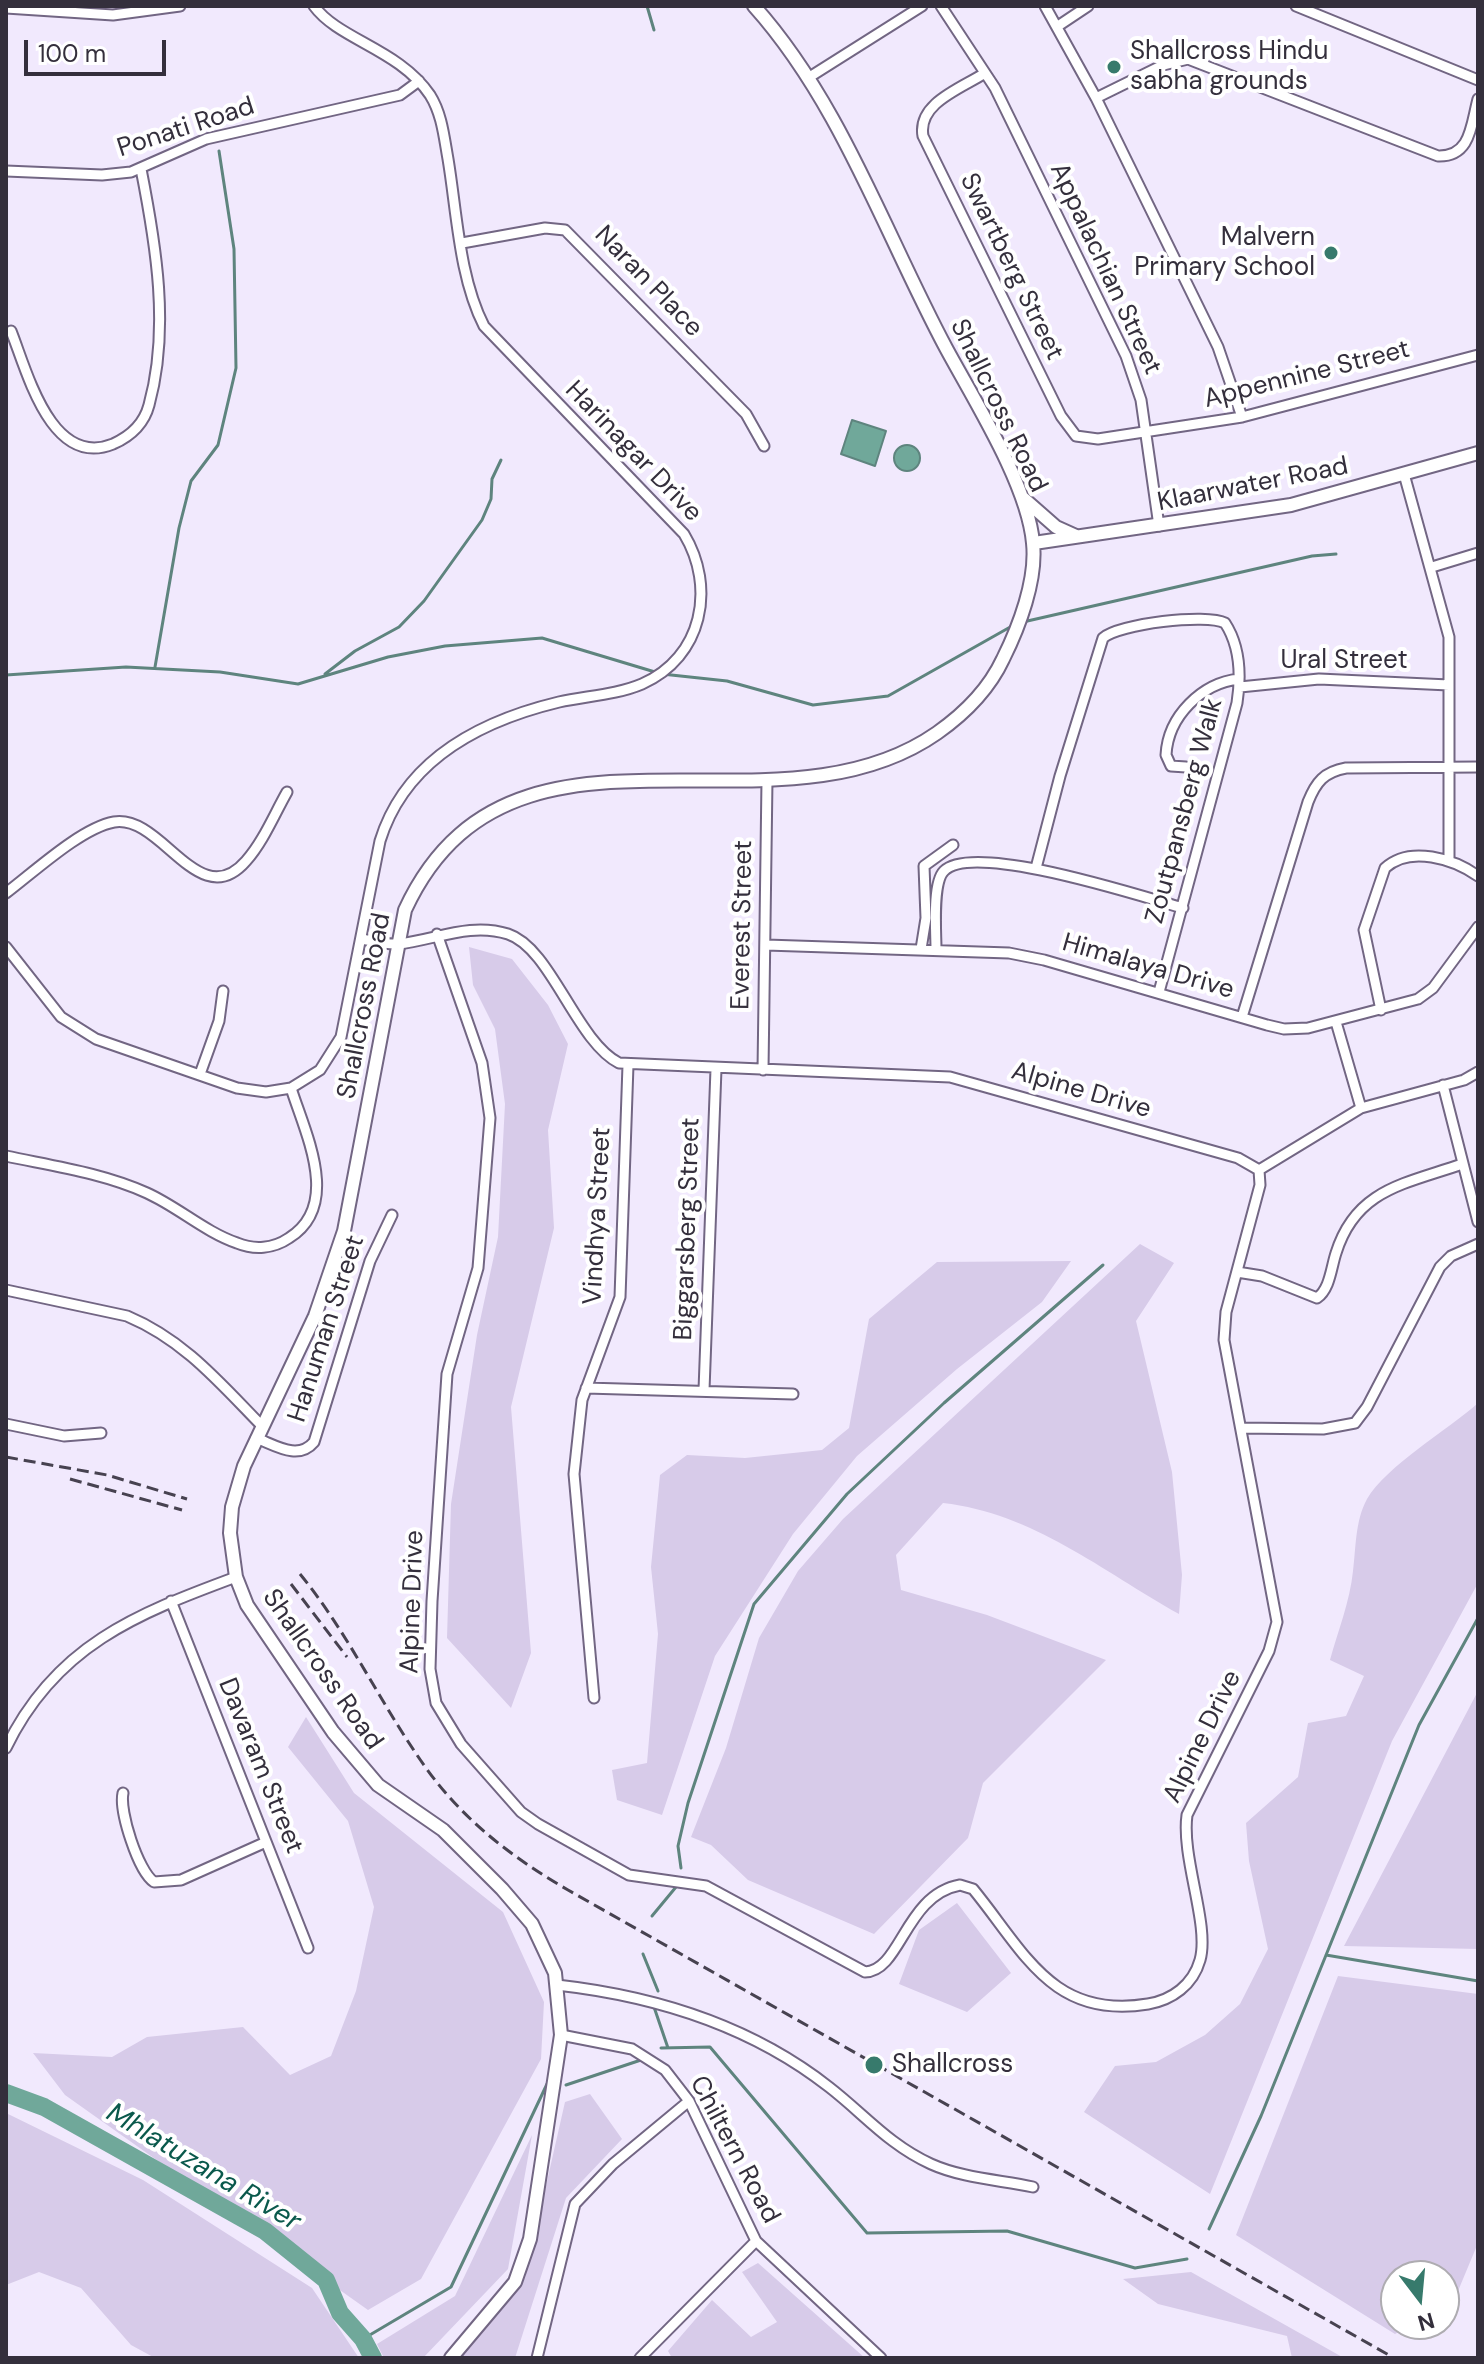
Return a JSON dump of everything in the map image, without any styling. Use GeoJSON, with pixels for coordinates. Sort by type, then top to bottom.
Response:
{"type":"FeatureCollection","features":[{"type":"Feature","properties":{"kind":"street"},"geometry":{"type":"LineString","coordinates":[[6,8],[113,15],[180,6]]}},
{"type":"Feature","properties":{"kind":"street","name":"Harinagar Drive"},"geometry":{"type":"LineString","coordinates":[[291,1088],[320,1070],[337,1048],[385,825],[398,798],[417,774],[468,734],[488,725],[549,705],[625,690],[648,681],[674,662],[685,648],[701,610],[702,575],[684,534],[484,326],[471,294],[443,129],[434,103],[419,81],[398,61],[330,20],[314,6]]}},
{"type":"Feature","properties":{"kind":"street","name":"Shallcross Road"},"geometry":{"type":"LineString","coordinates":[[451,2358],[498,2305],[515,2282],[523,2264],[553,2107],[561,2035],[557,1985],[544,1944],[519,1906],[443,1830],[387,1792],[358,1764],[258,1626],[236,1577],[230,1533],[232,1507],[259,1432],[315,1316],[344,1231],[405,910],[424,875],[463,832],[513,802],[554,788],[590,782],[817,778],[870,768],[923,743],[967,708],[998,671],[1028,589],[1034,543],[1020,495],[808,78],[776,30],[754,6]]}},
{"type":"Feature","properties":{"kind":"street"},"geometry":{"type":"LineString","coordinates":[[808,78],[922,6]]}},
{"type":"Feature","properties":{"kind":"street","name":"Appalachian Street"},"geometry":{"type":"LineString","coordinates":[[941,6],[985,73],[1126,356],[1141,400],[1159,526]]}},
{"type":"Feature","properties":{"kind":"street"},"geometry":{"type":"LineString","coordinates":[[1045,6],[1096,98],[1218,347],[1242,417]]}},
{"type":"Feature","properties":{"kind":"street"},"geometry":{"type":"LineString","coordinates":[[1058,26],[1088,6]]}},
{"type":"Feature","properties":{"kind":"street"},"geometry":{"type":"LineString","coordinates":[[1296,6],[1478,80]]}},
{"type":"Feature","properties":{"kind":"street"},"geometry":{"type":"LineString","coordinates":[[1096,98],[1163,65],[1188,59],[1438,156],[1448,157],[1463,149],[1468,140],[1478,99]]}},
{"type":"Feature","properties":{"kind":"street","name":"Swartberg Street"},"geometry":{"type":"LineString","coordinates":[[985,73],[929,109],[921,128],[927,148],[1069,429],[1076,436],[1098,439],[1146,432]]}},
{"type":"Feature","properties":{"kind":"street","name":"Ponati Road"},"geometry":{"type":"LineString","coordinates":[[6,171],[102,175],[141,169],[206,139],[400,95],[419,81]]}},
{"type":"Feature","properties":{"kind":"street"},"geometry":{"type":"LineString","coordinates":[[11,331],[42,407],[65,438],[92,447],[109,446],[124,439],[143,422],[157,361],[158,326],[156,266],[141,169]]}},
{"type":"Feature","properties":{"kind":"street","name":"Naran Place"},"geometry":{"type":"LineString","coordinates":[[462,243],[545,228],[565,230],[746,414],[764,446]]}},
{"type":"Feature","properties":{"kind":"street","name":"Appennine Street"},"geometry":{"type":"LineString","coordinates":[[1146,432],[1242,417],[1478,355]]}},
{"type":"Feature","properties":{"kind":"street","name":"Klaarwater Road"},"geometry":{"type":"LineString","coordinates":[[1034,543],[1291,505],[1478,453]]}},
{"type":"Feature","properties":{"kind":"street"},"geometry":{"type":"LineString","coordinates":[[1404,474],[1449,637],[1449,860]]}},
{"type":"Feature","properties":{"kind":"street"},"geometry":{"type":"LineString","coordinates":[[1020,495],[1056,527],[1079,537]]}},
{"type":"Feature","properties":{"kind":"street"},"geometry":{"type":"LineString","coordinates":[[1432,567],[1478,553]]}},
{"type":"Feature","properties":{"kind":"street","name":"Zoutpansberg Walk"},"geometry":{"type":"LineString","coordinates":[[1036,868],[1103,638],[1127,627],[1219,620],[1233,638],[1240,683],[1159,992]]}},
{"type":"Feature","properties":{"kind":"street","name":"Ural Street"},"geometry":{"type":"LineString","coordinates":[[1186,767],[1171,766],[1166,755],[1177,719],[1187,705],[1212,687],[1319,679],[1449,685]]}},
{"type":"Feature","properties":{"kind":"street"},"geometry":{"type":"LineString","coordinates":[[1242,1017],[1308,802],[1318,781],[1329,773],[1346,768],[1478,767]]}},
{"type":"Feature","properties":{"kind":"street","name":"Everest Street"},"geometry":{"type":"LineString","coordinates":[[763,1070],[767,780]]}},
{"type":"Feature","properties":{"kind":"street"},"geometry":{"type":"LineString","coordinates":[[6,893],[83,837],[114,822],[143,827],[199,874],[228,874],[252,852],[287,792]]}},
{"type":"Feature","properties":{"kind":"street"},"geometry":{"type":"LineString","coordinates":[[921,949],[926,918],[924,866],[953,845]]}},
{"type":"Feature","properties":{"kind":"street"},"geometry":{"type":"LineString","coordinates":[[1381,1010],[1364,930],[1381,874],[1390,863],[1410,857],[1449,860],[1478,876]]}},
{"type":"Feature","properties":{"kind":"street"},"geometry":{"type":"LineString","coordinates":[[936,949],[938,887],[948,868],[964,862],[1036,868],[1183,908]]}},
{"type":"Feature","properties":{"kind":"street","name":"Himalaya Drive"},"geometry":{"type":"LineString","coordinates":[[766,945],[936,949],[1026,956],[1297,1030],[1381,1010],[1427,994],[1478,927]]}},
{"type":"Feature","properties":{"kind":"street"},"geometry":{"type":"LineString","coordinates":[[362,939],[398,944],[437,934],[491,931],[517,938],[532,953],[609,1058],[628,1065]]}},
{"type":"Feature","properties":{"kind":"street","name":"Alpine Drive"},"geometry":{"type":"LineString","coordinates":[[437,934],[482,1063],[490,1118],[478,1268],[447,1374],[432,1601],[432,1686],[436,1703],[452,1734],[512,1802],[538,1824],[629,1875],[706,1886],[865,1972],[883,1966],[927,1900],[960,1885],[973,1889],[1032,1968],[1054,1984],[1106,2008],[1172,1998],[1196,1969],[1202,1949],[1186,1841],[1187,1815],[1269,1651],[1277,1622],[1224,1340],[1226,1312],[1260,1185],[1259,1170],[1238,1158],[950,1077],[628,1065]]}},
{"type":"Feature","properties":{"kind":"street"},"geometry":{"type":"LineString","coordinates":[[6,947],[45,1000],[78,1029],[116,1046],[250,1091],[291,1088],[314,1165],[316,1202],[298,1232],[270,1247],[240,1245],[221,1237],[179,1209],[122,1183],[6,1156]]}},
{"type":"Feature","properties":{"kind":"street"},"geometry":{"type":"LineString","coordinates":[[200,1074],[219,1021],[223,991]]}},
{"type":"Feature","properties":{"kind":"street"},"geometry":{"type":"LineString","coordinates":[[1336,1022],[1361,1108]]}},
{"type":"Feature","properties":{"kind":"street","name":"Vindhya Street"},"geometry":{"type":"LineString","coordinates":[[594,1698],[573,1494],[579,1412],[620,1297],[628,1065]]}},
{"type":"Feature","properties":{"kind":"street","name":"Biggarsberg Street"},"geometry":{"type":"LineString","coordinates":[[704,1390],[716,1069]]}},
{"type":"Feature","properties":{"kind":"street"},"geometry":{"type":"LineString","coordinates":[[1259,1170],[1361,1108],[1478,1072]]}},
{"type":"Feature","properties":{"kind":"street"},"geometry":{"type":"LineString","coordinates":[[1443,1085],[1478,1222]]}},
{"type":"Feature","properties":{"kind":"street"},"geometry":{"type":"LineString","coordinates":[[1237,1272],[1262,1276],[1317,1298],[1324,1293],[1350,1220],[1386,1190],[1462,1164]]}},
{"type":"Feature","properties":{"kind":"street","name":"Hanuman Street"},"geometry":{"type":"LineString","coordinates":[[259,1432],[296,1452],[309,1449],[314,1442],[370,1261],[392,1215]]}},
{"type":"Feature","properties":{"kind":"street"},"geometry":{"type":"LineString","coordinates":[[1241,1428],[1323,1429],[1355,1423],[1367,1407],[1440,1267],[1451,1256],[1478,1244]]}},
{"type":"Feature","properties":{"kind":"street"},"geometry":{"type":"LineString","coordinates":[[6,1290],[127,1316],[155,1329],[184,1347],[259,1432]]}},
{"type":"Feature","properties":{"kind":"street"},"geometry":{"type":"LineString","coordinates":[[586,1388],[793,1394]]}},
{"type":"Feature","properties":{"kind":"street"},"geometry":{"type":"LineString","coordinates":[[6,1424],[64,1436],[101,1433]]}},
{"type":"Feature","properties":{"kind":"street"},"geometry":{"type":"LineString","coordinates":[[6,1748],[45,1687],[67,1663],[119,1625],[171,1601],[236,1577]]}},
{"type":"Feature","properties":{"kind":"street","name":"Davaram Street"},"geometry":{"type":"LineString","coordinates":[[171,1601],[308,1948]]}},
{"type":"Feature","properties":{"kind":"street"},"geometry":{"type":"LineString","coordinates":[[123,1793],[121,1802],[127,1828],[146,1874],[154,1882],[181,1880],[266,1842]]}},
{"type":"Feature","properties":{"kind":"street"},"geometry":{"type":"LineString","coordinates":[[557,1985],[643,1997],[708,2019],[829,2086],[876,2131],[921,2159],[950,2171],[1033,2187]]}},
{"type":"Feature","properties":{"kind":"street","name":"Chiltern Road"},"geometry":{"type":"LineString","coordinates":[[561,2035],[615,2044],[648,2056],[665,2070],[689,2101],[756,2241],[881,2358]]}},
{"type":"Feature","properties":{"kind":"street"},"geometry":{"type":"LineString","coordinates":[[537,2358],[575,2204],[613,2164],[689,2101]]}},
{"type":"Feature","properties":{"kind":"street"},"geometry":{"type":"LineString","coordinates":[[640,2358],[756,2241]]}},
{"type":"Feature","properties":{"kind":"shaded area"},"geometry":{"type":"Polygon","coordinates":[[[852,420],[886,431],[875,466],[841,454],[852,420]]]}},
{"type":"Feature","properties":{"kind":"shaded area"},"geometry":{"type":"Polygon","coordinates":[[[907,445],[916,449],[920,458],[916,467],[907,471],[898,467],[894,458],[898,449],[907,445]]]}},
{"type":"Feature","properties":{"kind":"shaded area"},"geometry":{"type":"Polygon","coordinates":[[[469,947],[512,959],[548,1005],[568,1044],[548,1130],[554,1228],[511,1407],[531,1653],[511,1708],[447,1638],[451,1504],[477,1335],[498,1237],[505,1104],[495,1029],[473,985],[469,947]]]}},
{"type":"Feature","properties":{"kind":"shaded area"},"geometry":{"type":"Polygon","coordinates":[[[1140,1244],[1174,1263],[1136,1321],[1172,1472],[1182,1575],[1179,1614],[1037,1531],[976,1509],[943,1503],[896,1555],[901,1590],[987,1615],[1106,1660],[983,1783],[968,1838],[874,1934],[748,1880],[711,1845],[691,1837],[726,1748],[759,1638],[798,1571],[843,1519],[1140,1244]]]}},
{"type":"Feature","properties":{"kind":"shaded area"},"geometry":{"type":"Polygon","coordinates":[[[1071,1261],[1042,1302],[957,1369],[857,1456],[793,1534],[715,1656],[662,1815],[617,1800],[612,1770],[647,1763],[658,1634],[651,1567],[660,1475],[687,1455],[745,1458],[822,1450],[849,1428],[869,1319],[937,1262],[1071,1261]]]}},
{"type":"Feature","properties":{"kind":"shaded area"},"geometry":{"type":"Polygon","coordinates":[[[1478,1403],[1478,1583],[1392,1741],[1210,2194],[1084,2112],[1115,2066],[1156,2062],[1205,2035],[1240,2004],[1268,1949],[1249,1861],[1246,1823],[1298,1777],[1308,1723],[1346,1716],[1364,1676],[1330,1660],[1349,1593],[1363,1507],[1388,1474],[1478,1403]]]}},
{"type":"Feature","properties":{"kind":"shaded area"},"geometry":{"type":"Polygon","coordinates":[[[1478,1691],[1478,1949],[1344,1946],[1478,1691]]]}},
{"type":"Feature","properties":{"kind":"shaded area"},"geometry":{"type":"Polygon","coordinates":[[[306,1717],[354,1793],[503,1912],[544,2002],[541,2059],[421,2279],[368,2310],[65,2095],[33,2053],[112,2057],[147,2037],[243,2027],[290,2075],[331,2056],[356,1991],[374,1907],[348,1821],[288,1747],[306,1717]]]}},
{"type":"Feature","properties":{"kind":"shaded area"},"geometry":{"type":"Polygon","coordinates":[[[957,1903],[1011,1973],[967,2012],[899,1984],[919,1930],[957,1903]]]}},
{"type":"Feature","properties":{"kind":"shaded area"},"geometry":{"type":"Polygon","coordinates":[[[1338,1976],[1478,1994],[1478,2243],[1460,2286],[1460,2260],[1380,2260],[1380,2325],[1236,2235],[1338,1976]]]}},
{"type":"Feature","properties":{"kind":"shaded area"},"geometry":{"type":"Polygon","coordinates":[[[590,2094],[622,2139],[566,2198],[515,2358],[455,2358],[525,2278],[565,2102],[590,2094]]]}},
{"type":"Feature","properties":{"kind":"shaded area"},"geometry":{"type":"Polygon","coordinates":[[[6,2113],[143,2180],[312,2288],[359,2358],[155,2358],[131,2345],[81,2288],[39,2272],[6,2285],[6,2113]]]}},
{"type":"Feature","properties":{"kind":"shaded area"},"geometry":{"type":"Polygon","coordinates":[[[532,2135],[508,2269],[423,2358],[384,2358],[377,2344],[455,2296],[532,2135]]]}},
{"type":"Feature","properties":{"kind":"shaded area"},"geometry":{"type":"Polygon","coordinates":[[[758,2263],[865,2358],[672,2358],[668,2351],[712,2300],[751,2337],[777,2322],[742,2272],[758,2263]]]}},
{"type":"Feature","properties":{"kind":"shaded area"},"geometry":{"type":"Polygon","coordinates":[[[1191,2272],[1344,2358],[1292,2358],[1287,2336],[1158,2304],[1123,2279],[1191,2272]]]}},
{"type":"Feature","properties":{"kind":"waterway"},"geometry":{"type":"LineString","coordinates":[[647,6],[654,30]]}},
{"type":"Feature","properties":{"kind":"waterway"},"geometry":{"type":"LineString","coordinates":[[155,667],[179,528],[191,481],[218,445],[236,368],[234,249],[219,151]]}},
{"type":"Feature","properties":{"kind":"waterway"},"geometry":{"type":"LineString","coordinates":[[325,674],[355,651],[399,627],[424,601],[482,520],[491,499],[492,479],[501,460]]}},
{"type":"Feature","properties":{"kind":"waterway"},"geometry":{"type":"LineString","coordinates":[[1023,622],[1312,556],[1336,554]]}},
{"type":"Feature","properties":{"kind":"waterway"},"geometry":{"type":"LineString","coordinates":[[662,674],[727,681],[813,705],[888,696],[1012,626]]}},
{"type":"Feature","properties":{"kind":"waterway"},"geometry":{"type":"LineString","coordinates":[[6,675],[126,667],[220,672],[298,684],[388,657],[445,646],[542,638],[655,672]]}},
{"type":"Feature","properties":{"kind":"waterway"},"geometry":{"type":"LineString","coordinates":[[681,1868],[678,1846],[688,1803],[754,1604],[847,1494],[944,1403],[1103,1265]]}},
{"type":"Feature","properties":{"kind":"waterway"},"geometry":{"type":"LineString","coordinates":[[1209,2229],[1261,2116],[1419,1725],[1478,1618]]}},
{"type":"Feature","properties":{"kind":"waterway"},"geometry":{"type":"LineString","coordinates":[[652,1916],[676,1887]]}},
{"type":"Feature","properties":{"kind":"waterway"},"geometry":{"type":"LineString","coordinates":[[643,1954],[658,1991]]}},
{"type":"Feature","properties":{"kind":"waterway"},"geometry":{"type":"LineString","coordinates":[[1326,1955],[1478,1981]]}},
{"type":"Feature","properties":{"kind":"waterway"},"geometry":{"type":"LineString","coordinates":[[654,2007],[668,2048]]}},
{"type":"Feature","properties":{"kind":"waterway"},"geometry":{"type":"LineString","coordinates":[[661,2048],[710,2047],[867,2233],[1007,2231],[1135,2268],[1187,2259]]}},
{"type":"Feature","properties":{"kind":"waterway"},"geometry":{"type":"LineString","coordinates":[[566,2085],[644,2059]]}},
{"type":"Feature","properties":{"kind":"waterway"},"geometry":{"type":"LineString","coordinates":[[363,2339],[451,2287],[547,2084]]}},
{"type":"Feature","properties":{"kind":"waterway","name":"Mhlatuzana River"},"geometry":{"type":"LineString","coordinates":[[6,2093],[44,2107],[265,2231],[326,2280],[340,2313],[363,2339],[373,2358]]}},
{"type":"Feature","properties":{"kind":"railway"},"geometry":{"type":"LineString","coordinates":[[6,1457],[107,1475],[187,1499]]}},
{"type":"Feature","properties":{"kind":"railway"},"geometry":{"type":"LineString","coordinates":[[70,1479],[182,1510]]}},
{"type":"Feature","properties":{"kind":"railway"},"geometry":{"type":"LineString","coordinates":[[300,1574],[334,1621],[426,1768],[456,1805],[528,1865],[1394,2358]]}},
{"type":"Feature","properties":{"kind":"railway"},"geometry":{"type":"LineString","coordinates":[[291,1584],[347,1657]]}},
{"type":"Feature","properties":{"kind":"place","name":"Shallcross Hindu sabha grounds"},"geometry":{"type":"Point","coordinates":[1114,67]}},
{"type":"Feature","properties":{"kind":"place","name":"Malvern Primary School"},"geometry":{"type":"Point","coordinates":[1331,253]}},
{"type":"Feature","properties":{"kind":"place","name":"Shallcross"},"geometry":{"type":"Point","coordinates":[874,2065]}}]}
